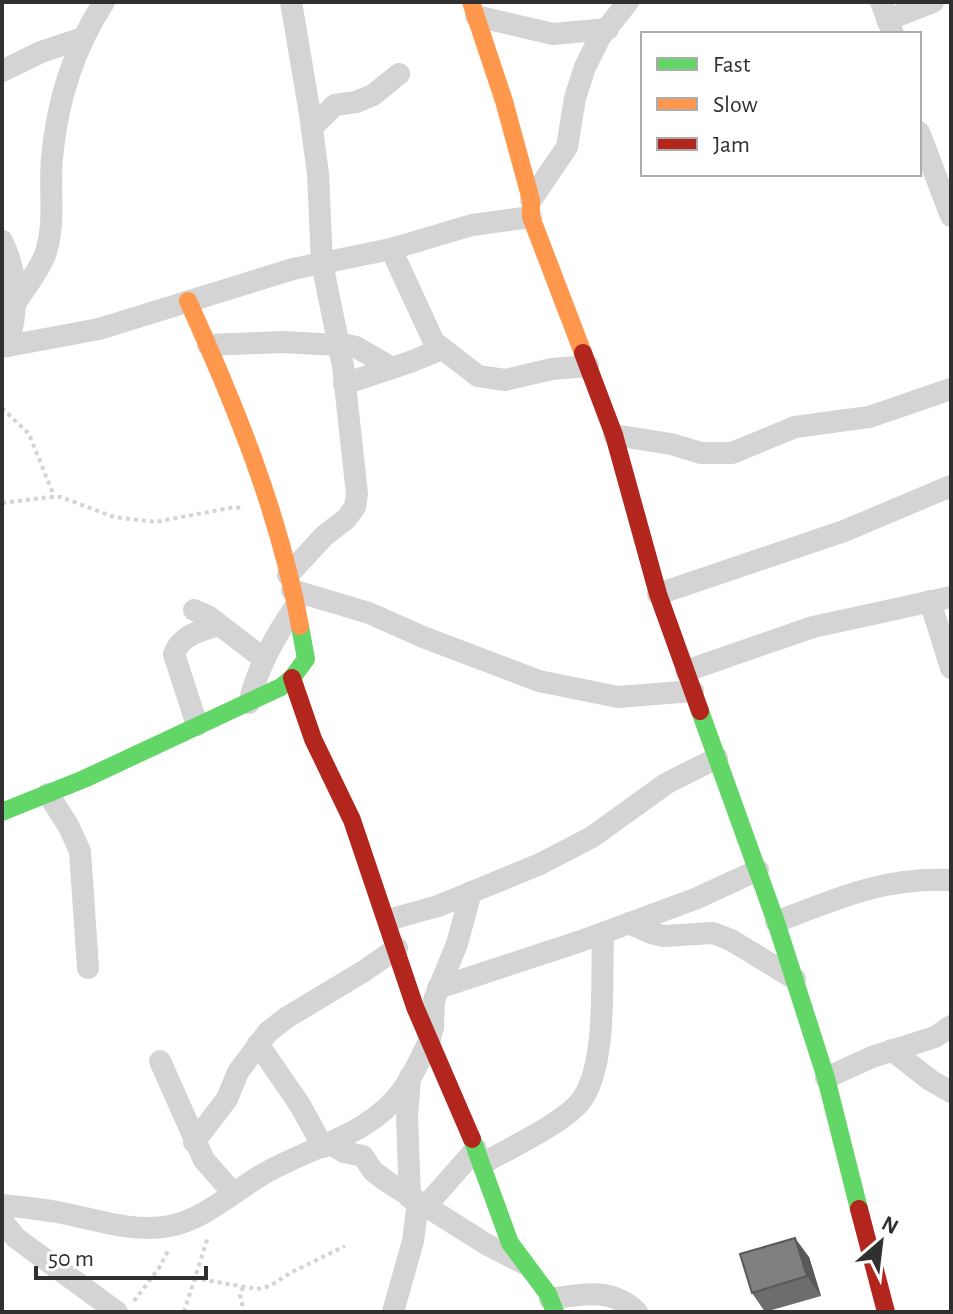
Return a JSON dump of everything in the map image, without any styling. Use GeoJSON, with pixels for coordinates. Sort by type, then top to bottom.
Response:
{"type":"FeatureCollection","features":[{"type":"Feature","properties":{"kind":"street"},"geometry":{"type":"LineString","coordinates":[[16,302],[34,276],[49,240],[52,157],[59,114],[83,38],[104,2]]}},
{"type":"Feature","properties":{"kind":"street"},"geometry":{"type":"LineString","coordinates":[[249,703],[255,679],[292,591],[324,536],[346,519],[355,507],[357,476],[338,344],[322,263],[318,174],[291,2]]}},
{"type":"Feature","properties":{"kind":"street"},"geometry":{"type":"LineString","coordinates":[[5,346],[99,329],[293,269],[391,249],[531,209],[567,147],[575,98],[585,67],[628,2]]}},
{"type":"Feature","properties":{"kind":"street"},"geometry":{"type":"LineString","coordinates":[[887,19],[933,2]]}},
{"type":"Feature","properties":{"kind":"street"},"geometry":{"type":"LineString","coordinates":[[473,9],[553,34],[608,29]]}},
{"type":"Feature","properties":{"kind":"street"},"geometry":{"type":"LineString","coordinates":[[473,9],[504,101],[531,209],[614,435],[658,594],[795,979],[826,1078],[886,1312]]}},
{"type":"Feature","properties":{"kind":"street"},"geometry":{"type":"LineString","coordinates":[[2,71],[41,52],[83,38]]}},
{"type":"Feature","properties":{"kind":"street"},"geometry":{"type":"LineString","coordinates":[[312,127],[335,105],[356,102],[373,95],[399,74]]}},
{"type":"Feature","properties":{"kind":"street"},"geometry":{"type":"LineString","coordinates":[[921,137],[951,216]]}},
{"type":"Feature","properties":{"kind":"street"},"geometry":{"type":"LineString","coordinates":[[2,241],[16,285],[15,322],[5,346]]}},
{"type":"Feature","properties":{"kind":"street"},"geometry":{"type":"LineString","coordinates":[[391,249],[434,342],[478,376],[505,380],[552,369],[588,366]]}},
{"type":"Feature","properties":{"kind":"street"},"geometry":{"type":"LineString","coordinates":[[3,809],[48,794],[249,703],[281,687],[306,659],[262,475],[188,301]]}},
{"type":"Feature","properties":{"kind":"street"},"geometry":{"type":"LineString","coordinates":[[208,345],[282,342],[338,344],[356,347],[392,368]]}},
{"type":"Feature","properties":{"kind":"street"},"geometry":{"type":"LineString","coordinates":[[344,384],[442,349]]}},
{"type":"Feature","properties":{"kind":"street"},"geometry":{"type":"LineString","coordinates":[[614,435],[671,444],[701,453],[732,453],[795,427],[869,417],[951,389]]}},
{"type":"Feature","properties":{"kind":"street"},"geometry":{"type":"LineString","coordinates":[[658,594],[844,531],[951,486]]}},
{"type":"Feature","properties":{"kind":"street"},"geometry":{"type":"LineString","coordinates":[[292,591],[369,613],[539,681],[618,697],[690,681],[813,627],[941,599],[951,668]]}},
{"type":"Feature","properties":{"kind":"street"},"geometry":{"type":"LineString","coordinates":[[194,610],[264,659]]}},
{"type":"Feature","properties":{"kind":"street"},"geometry":{"type":"LineString","coordinates":[[197,725],[174,654],[178,643],[185,638],[218,625]]}},
{"type":"Feature","properties":{"kind":"street"},"geometry":{"type":"LineString","coordinates":[[292,678],[313,739],[352,820],[415,1007],[479,1156],[510,1243],[552,1306],[599,1293],[615,1296],[637,1312]]}},
{"type":"Feature","properties":{"kind":"street"},"geometry":{"type":"LineString","coordinates":[[388,920],[438,906],[540,864],[592,837],[667,783],[717,758]]}},
{"type":"Feature","properties":{"kind":"street"},"geometry":{"type":"LineString","coordinates":[[48,794],[80,851],[88,968]]}},
{"type":"Feature","properties":{"kind":"street"},"geometry":{"type":"LineString","coordinates":[[438,988],[603,933],[695,899],[758,870]]}},
{"type":"Feature","properties":{"kind":"street"},"geometry":{"type":"LineString","coordinates":[[776,922],[868,887],[918,878],[951,880]]}},
{"type":"Feature","properties":{"kind":"street"},"geometry":{"type":"LineString","coordinates":[[2,1205],[63,1213],[125,1227],[170,1226],[206,1211],[263,1174],[349,1136],[385,1110],[405,1087],[429,1040],[438,988],[457,944],[471,892]]}},
{"type":"Feature","properties":{"kind":"street"},"geometry":{"type":"LineString","coordinates":[[629,923],[664,936],[713,933],[731,940],[795,979]]}},
{"type":"Feature","properties":{"kind":"street"},"geometry":{"type":"LineString","coordinates":[[418,1202],[479,1156],[552,1123],[580,1103],[591,1083],[600,1052],[603,933]]}},
{"type":"Feature","properties":{"kind":"street"},"geometry":{"type":"LineString","coordinates":[[194,1142],[227,1099],[238,1072],[258,1044],[286,1018],[397,948]]}},
{"type":"Feature","properties":{"kind":"street"},"geometry":{"type":"LineString","coordinates":[[826,1078],[892,1050],[935,1037],[951,1026]]}},
{"type":"Feature","properties":{"kind":"street"},"geometry":{"type":"LineString","coordinates":[[258,1044],[326,1145],[363,1156],[373,1171],[418,1202],[524,1264]]}},
{"type":"Feature","properties":{"kind":"street"},"geometry":{"type":"LineString","coordinates":[[892,1050],[930,1080],[951,1092]]}},
{"type":"Feature","properties":{"kind":"street"},"geometry":{"type":"LineString","coordinates":[[160,1061],[194,1142],[204,1160],[233,1193]]}},
{"type":"Feature","properties":{"kind":"street"},"geometry":{"type":"LineString","coordinates":[[393,1312],[413,1241],[418,1202],[407,1117],[410,1076]]}},
{"type":"Feature","properties":{"kind":"street"},"geometry":{"type":"LineString","coordinates":[[2,1221],[16,1238],[125,1308]]}},
{"type":"Feature","properties":{"kind":"path"},"geometry":{"type":"LineString","coordinates":[[2,408],[29,434],[54,497]]}},
{"type":"Feature","properties":{"kind":"path"},"geometry":{"type":"LineString","coordinates":[[2,503],[54,497],[75,501],[114,517],[142,521],[173,520],[235,507],[272,514]]}},
{"type":"Feature","properties":{"kind":"path"},"geometry":{"type":"LineString","coordinates":[[184,1312],[209,1230],[206,1211]]}},
{"type":"Feature","properties":{"kind":"path"},"geometry":{"type":"LineString","coordinates":[[125,1308],[159,1268],[183,1221]]}},
{"type":"Feature","properties":{"kind":"path"},"geometry":{"type":"LineString","coordinates":[[194,1278],[257,1289],[270,1286],[345,1246]]}},
{"type":"Feature","properties":{"kind":"path"},"geometry":{"type":"LineString","coordinates":[[243,1287],[240,1295],[244,1312]]}},
{"type":"Feature","properties":{"kind":"building"},"geometry":{"type":"Polygon","coordinates":[[[795,1238],[807,1276],[752,1293],[740,1254],[795,1238]]]}},
{"type":"Feature","properties":{"kind":"traffic: fast"},"geometry":{"type":"LineString","coordinates":[[2,812],[84,779],[281,687],[306,659],[300,626]]}},
{"type":"Feature","properties":{"kind":"traffic: fast"},"geometry":{"type":"LineString","coordinates":[[700,711],[776,922],[826,1078],[859,1209]]}},
{"type":"Feature","properties":{"kind":"traffic: fast"},"geometry":{"type":"LineString","coordinates":[[472,1139],[510,1243],[548,1294],[555,1312]]}},
{"type":"Feature","properties":{"kind":"traffic: slow"},"geometry":{"type":"LineString","coordinates":[[471,2],[504,101],[531,200],[531,217],[583,353]]}},
{"type":"Feature","properties":{"kind":"traffic: slow"},"geometry":{"type":"LineString","coordinates":[[188,301],[268,500],[300,626]]}},
{"type":"Feature","properties":{"kind":"traffic: jam"},"geometry":{"type":"LineString","coordinates":[[583,353],[614,435],[658,594],[700,711]]}},
{"type":"Feature","properties":{"kind":"traffic: jam"},"geometry":{"type":"LineString","coordinates":[[292,678],[313,739],[352,820],[415,1007],[472,1139]]}},
{"type":"Feature","properties":{"kind":"traffic: jam"},"geometry":{"type":"LineString","coordinates":[[859,1209],[886,1312]]}}]}
